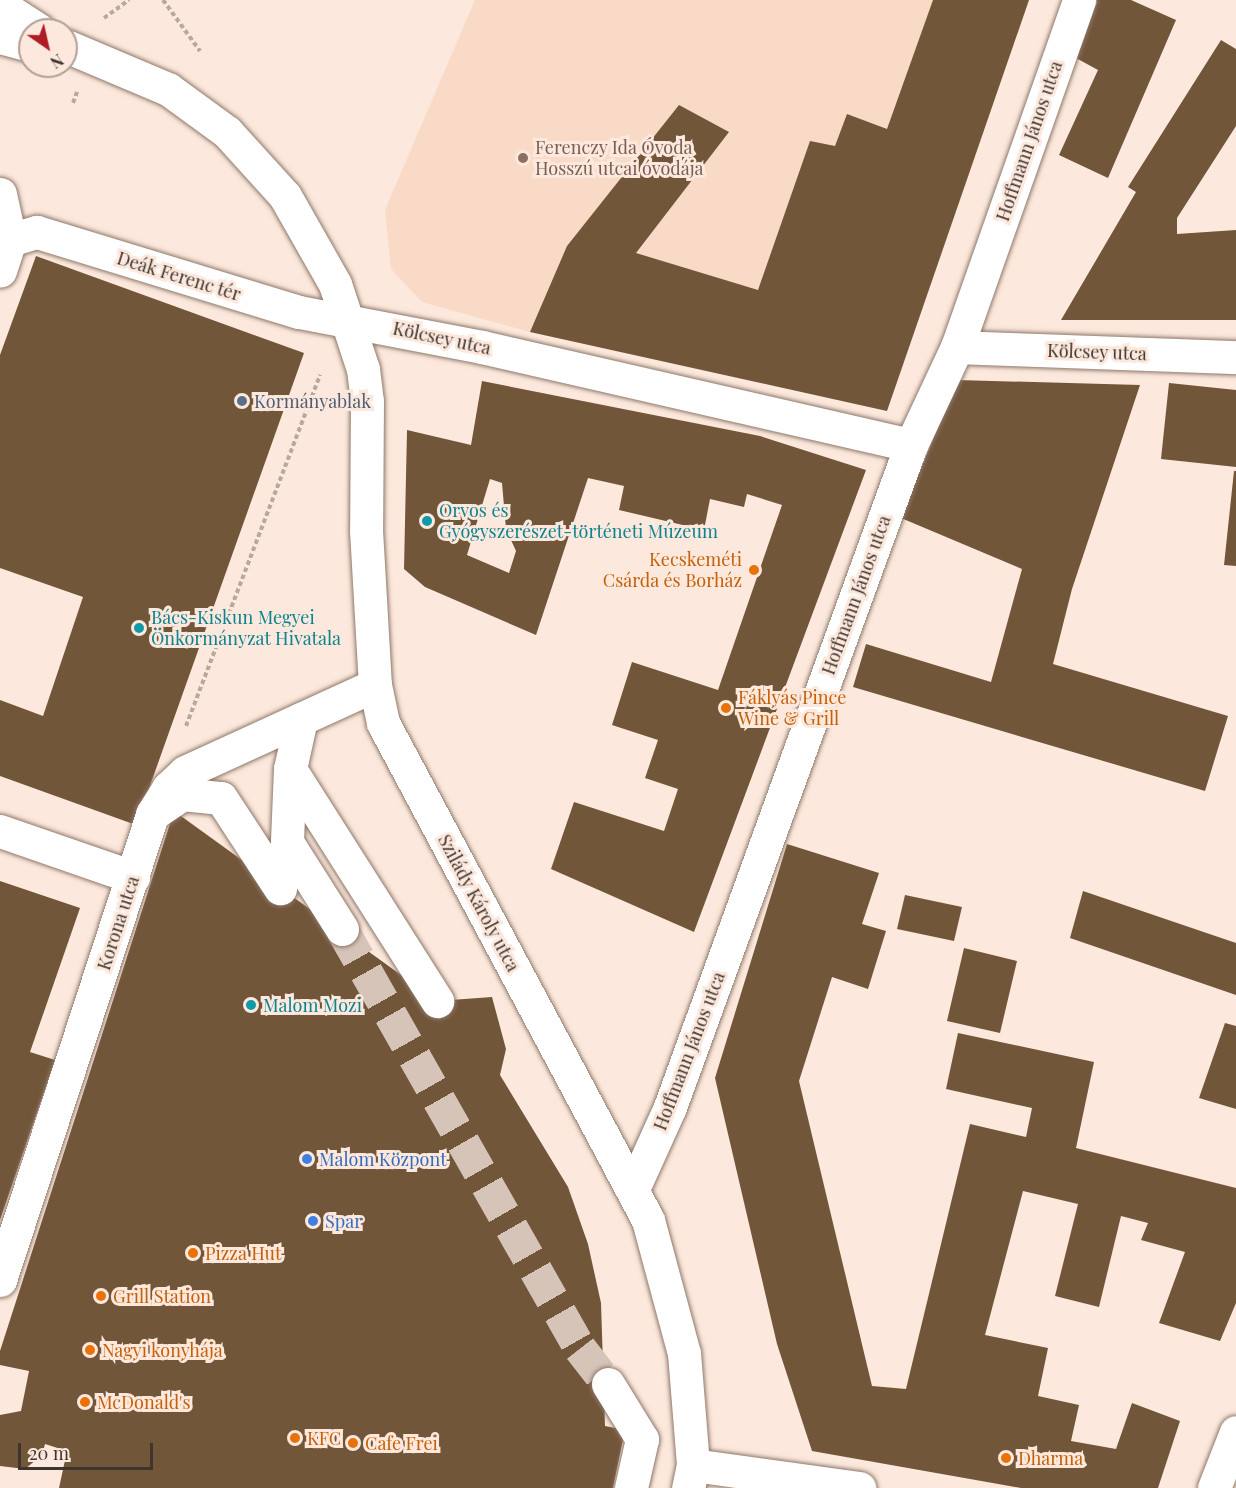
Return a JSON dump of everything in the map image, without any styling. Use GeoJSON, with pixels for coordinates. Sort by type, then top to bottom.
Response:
{"type":"FeatureCollection","features":[{"type":"Feature","properties":{"kind":"street","name":"Hoffmann János utca"},"geometry":{"type":"LineString","coordinates":[[633,1190],[674,1096],[911,445],[957,347],[1079,0]]}},
{"type":"Feature","properties":{"kind":"street"},"geometry":{"type":"LineString","coordinates":[[0,5],[20,18]]}},
{"type":"Feature","properties":{"kind":"street"},"geometry":{"type":"LineString","coordinates":[[0,37],[18,42]]}},
{"type":"Feature","properties":{"kind":"street"},"geometry":{"type":"LineString","coordinates":[[78,54],[168,89],[228,132],[285,196],[350,321]]}},
{"type":"Feature","properties":{"kind":"street","name":"Deák Ferenc tér"},"geometry":{"type":"LineString","coordinates":[[0,194],[5,255]]}},
{"type":"Feature","properties":{"kind":"street","name":"Deák Ferenc tér"},"geometry":{"type":"LineString","coordinates":[[5,255],[37,232],[299,312],[350,321]]}},
{"type":"Feature","properties":{"kind":"street","name":"Kölcsey utca"},"geometry":{"type":"LineString","coordinates":[[350,321],[911,445]]}},
{"type":"Feature","properties":{"kind":"street","name":"Szilády Károly utca"},"geometry":{"type":"LineString","coordinates":[[350,321],[367,401],[366,530],[375,685],[383,723],[633,1190],[668,1276],[682,1342],[690,1476]]}},
{"type":"Feature","properties":{"kind":"street","name":"Kölcsey utca"},"geometry":{"type":"LineString","coordinates":[[957,347],[1236,357]]}},
{"type":"Feature","properties":{"kind":"street","name":"Korona utca"},"geometry":{"type":"LineString","coordinates":[[0,1280],[152,814],[185,772],[375,685]]}},
{"type":"Feature","properties":{"kind":"street"},"geometry":{"type":"LineString","coordinates":[[301,719],[290,768],[287,842],[342,929]]}},
{"type":"Feature","properties":{"kind":"street"},"geometry":{"type":"LineString","coordinates":[[290,768],[437,1001]]}},
{"type":"Feature","properties":{"kind":"street"},"geometry":{"type":"LineString","coordinates":[[152,814],[182,794],[221,798],[280,888]]}},
{"type":"Feature","properties":{"kind":"street"},"geometry":{"type":"LineString","coordinates":[[0,831],[133,877]]}},
{"type":"Feature","properties":{"kind":"street"},"geometry":{"type":"LineString","coordinates":[[608,1384],[642,1439],[631,1488]]}},
{"type":"Feature","properties":{"kind":"street"},"geometry":{"type":"LineString","coordinates":[[1214,1488],[1236,1432]]}},
{"type":"Feature","properties":{"kind":"street"},"geometry":{"type":"LineString","coordinates":[[690,1476],[860,1488]]}},
{"type":"Feature","properties":{"kind":"path"},"geometry":{"type":"LineString","coordinates":[[102,20],[129,0]]}},
{"type":"Feature","properties":{"kind":"path"},"geometry":{"type":"LineString","coordinates":[[163,0],[200,51]]}},
{"type":"Feature","properties":{"kind":"path"},"geometry":{"type":"LineString","coordinates":[[182,737],[320,375]]}},
{"type":"Feature","properties":{"kind":"shaded area"},"geometry":{"type":"Polygon","coordinates":[[[475,0],[1029,0],[887,411],[530,332],[422,302],[391,269],[385,210],[475,0]]]}},
{"type":"Feature","properties":{"kind":"building"},"geometry":{"type":"Polygon","coordinates":[[[933,0],[1029,0],[887,411],[530,332],[567,246],[679,105],[729,132],[636,253],[758,290],[810,141],[835,146],[847,114],[887,129],[933,0]]]}},
{"type":"Feature","properties":{"kind":"building"},"geometry":{"type":"Polygon","coordinates":[[[1096,0],[1131,0],[1176,20],[1108,178],[1059,155],[1098,70],[1076,58],[1096,0]]]}},
{"type":"Feature","properties":{"kind":"building"},"geometry":{"type":"Polygon","coordinates":[[[1221,40],[1236,49],[1236,126],[1177,218],[1177,234],[1236,230],[1236,320],[1061,320],[1136,192],[1128,187],[1221,40]]]}},
{"type":"Feature","properties":{"kind":"building"},"geometry":{"type":"Polygon","coordinates":[[[36,256],[304,353],[136,825],[0,776],[0,700],[43,716],[83,597],[0,568],[0,355],[36,256]]]}},
{"type":"Feature","properties":{"kind":"building"},"geometry":{"type":"Polygon","coordinates":[[[957,380],[1140,385],[1072,589],[1053,664],[1228,716],[1205,791],[853,687],[866,644],[991,682],[1022,569],[901,518],[957,380]]]}},
{"type":"Feature","properties":{"kind":"building"},"geometry":{"type":"Polygon","coordinates":[[[482,381],[760,436],[866,470],[694,932],[551,869],[574,802],[664,831],[678,789],[645,778],[658,740],[612,725],[632,662],[718,690],[782,505],[747,494],[744,507],[710,499],[704,530],[619,510],[624,486],[588,478],[536,635],[425,587],[404,569],[407,430],[471,445],[482,381]],[[490,479],[467,555],[509,573],[516,551],[506,529],[502,483],[490,479]]]}},
{"type":"Feature","properties":{"kind":"building"},"geometry":{"type":"Polygon","coordinates":[[[1169,383],[1236,390],[1236,467],[1161,459],[1169,383]]]}},
{"type":"Feature","properties":{"kind":"building"},"geometry":{"type":"Polygon","coordinates":[[[1234,471],[1236,471],[1236,566],[1224,565],[1234,471]]]}},
{"type":"Feature","properties":{"kind":"building","name":"Malom Központ"},"geometry":{"type":"Polygon","coordinates":[[[174,811],[437,1001],[492,997],[506,1049],[500,1075],[568,1187],[588,1244],[601,1303],[605,1426],[625,1430],[613,1488],[59,1488],[67,1451],[45,1444],[42,1455],[25,1469],[0,1466],[0,1415],[21,1411],[29,1371],[0,1365],[0,1351],[174,811]]]}},
{"type":"Feature","properties":{"kind":"building"},"geometry":{"type":"Polygon","coordinates":[[[787,844],[879,873],[862,924],[886,931],[868,989],[832,977],[799,1081],[872,1386],[906,1389],[970,1124],[1026,1137],[1032,1108],[946,1089],[958,1033],[1094,1062],[1076,1148],[1236,1188],[1236,1303],[1220,1341],[1159,1323],[1185,1252],[1141,1240],[1148,1223],[1121,1216],[1099,1307],[1055,1296],[1078,1204],[1023,1191],[985,1335],[1048,1348],[1038,1396],[1079,1405],[1071,1441],[1116,1449],[1132,1403],[1180,1421],[1158,1488],[1021,1488],[812,1451],[777,1344],[715,1078],[787,844]]]}},
{"type":"Feature","properties":{"kind":"building"},"geometry":{"type":"Polygon","coordinates":[[[0,881],[80,908],[30,1052],[55,1060],[0,1220],[0,881]]]}},
{"type":"Feature","properties":{"kind":"building"},"geometry":{"type":"Polygon","coordinates":[[[1083,891],[1236,943],[1236,995],[1070,938],[1083,891]]]}},
{"type":"Feature","properties":{"kind":"building"},"geometry":{"type":"Polygon","coordinates":[[[905,895],[962,907],[954,941],[897,929],[905,895]]]}},
{"type":"Feature","properties":{"kind":"building"},"geometry":{"type":"Polygon","coordinates":[[[964,948],[1017,961],[1000,1033],[947,1021],[964,948]]]}},
{"type":"Feature","properties":{"kind":"building"},"geometry":{"type":"Polygon","coordinates":[[[1225,1023],[1236,1026],[1236,1109],[1199,1098],[1225,1023]]]}},
{"type":"Feature","properties":{"kind":"tunnel"},"geometry":{"type":"LineString","coordinates":[[342,929],[580,1348],[608,1384]]}},
{"type":"Feature","properties":{"kind":"place","name":"Ferenczy Ida Óvoda Hosszú utcai óvodája"},"geometry":{"type":"Point","coordinates":[523,158]}},
{"type":"Feature","properties":{"kind":"place","name":"Kormányablak"},"geometry":{"type":"Point","coordinates":[242,401]}},
{"type":"Feature","properties":{"kind":"place","name":"Orvos és Gyógyszerészet-történeti Múzeum"},"geometry":{"type":"Point","coordinates":[427,521]}},
{"type":"Feature","properties":{"kind":"place","name":"Kecskeméti Csárda és Borház"},"geometry":{"type":"Point","coordinates":[754,570]}},
{"type":"Feature","properties":{"kind":"place","name":"Bács-Kiskun Megyei Önkormányzat Hivatala"},"geometry":{"type":"Point","coordinates":[139,628]}},
{"type":"Feature","properties":{"kind":"place","name":"Fáklyás Pince Wine & Grill"},"geometry":{"type":"Point","coordinates":[726,708]}},
{"type":"Feature","properties":{"kind":"place","name":"Malom Mozi"},"geometry":{"type":"Point","coordinates":[251,1005]}},
{"type":"Feature","properties":{"kind":"place","name":"Malom Központ"},"geometry":{"type":"Point","coordinates":[307,1159]}},
{"type":"Feature","properties":{"kind":"place","name":"Spar"},"geometry":{"type":"Point","coordinates":[313,1221]}},
{"type":"Feature","properties":{"kind":"place","name":"Pizza Hut"},"geometry":{"type":"Point","coordinates":[193,1253]}},
{"type":"Feature","properties":{"kind":"place","name":"Grill Station"},"geometry":{"type":"Point","coordinates":[101,1296]}},
{"type":"Feature","properties":{"kind":"place","name":"Nagyi konyhája"},"geometry":{"type":"Point","coordinates":[90,1350]}},
{"type":"Feature","properties":{"kind":"place","name":"McDonald's"},"geometry":{"type":"Point","coordinates":[85,1402]}},
{"type":"Feature","properties":{"kind":"place","name":"KFC"},"geometry":{"type":"Point","coordinates":[295,1438]}},
{"type":"Feature","properties":{"kind":"place","name":"Cafe Frei"},"geometry":{"type":"Point","coordinates":[353,1443]}},
{"type":"Feature","properties":{"kind":"place","name":"Dharma"},"geometry":{"type":"Point","coordinates":[1006,1458]}}]}
